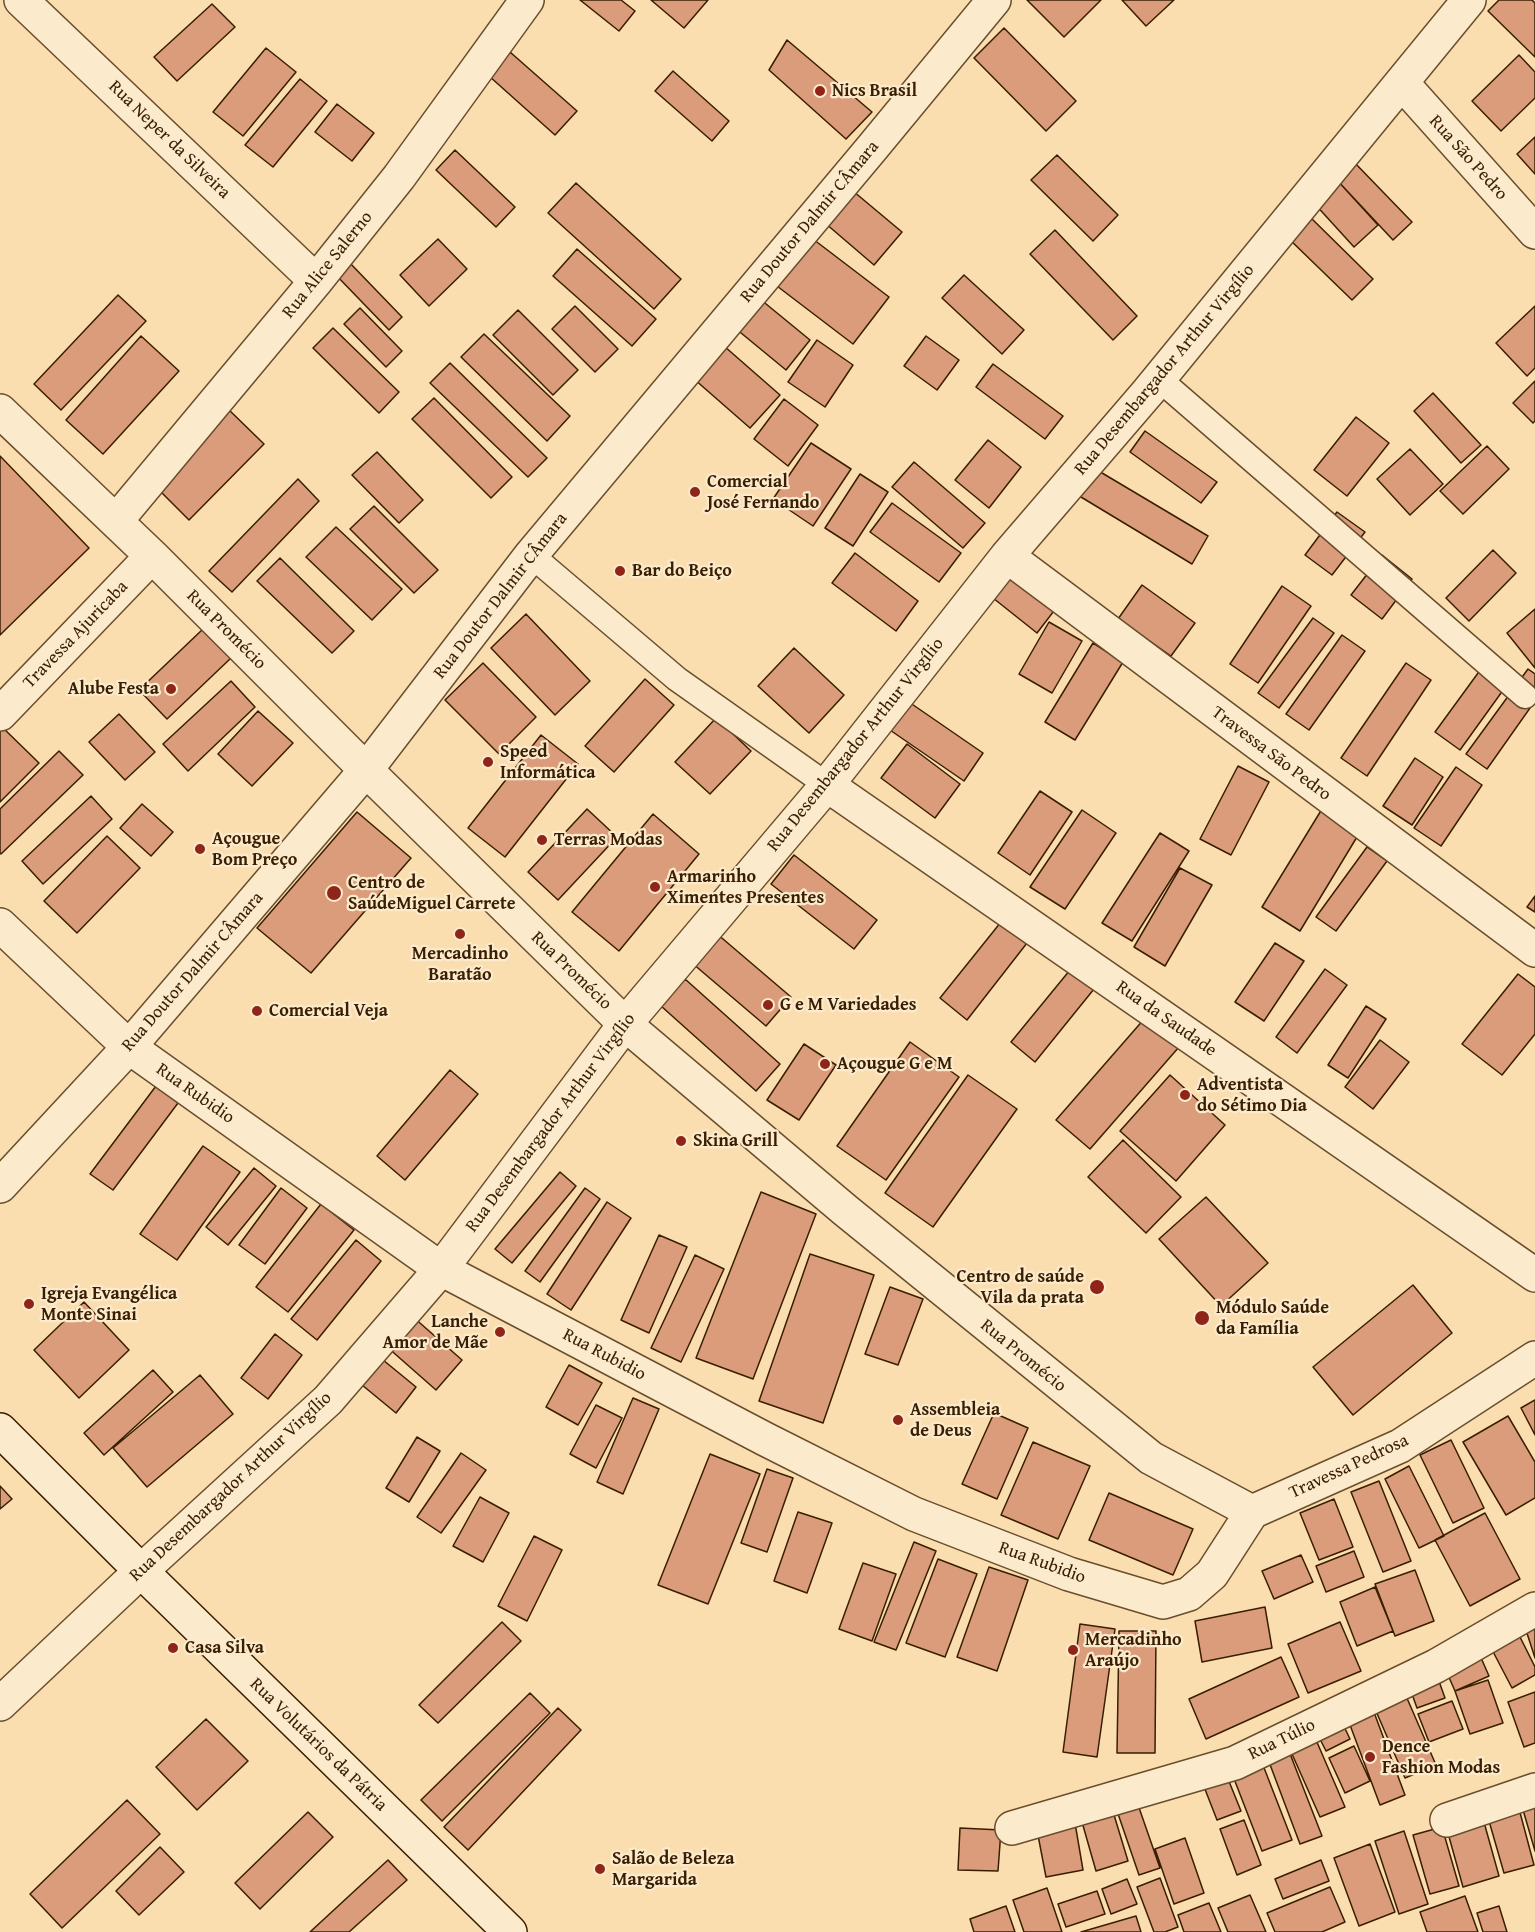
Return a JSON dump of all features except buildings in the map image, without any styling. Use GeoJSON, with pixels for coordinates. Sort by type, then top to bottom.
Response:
{"type":"FeatureCollection","features":[{"type":"Feature","properties":{"kind":"street","name":"Rua Neper da Silveira"},"geometry":{"type":"LineString","coordinates":[[21,0],[316,281]]}},
{"type":"Feature","properties":{"kind":"street","name":"Rua Alice Salerno"},"geometry":{"type":"LineString","coordinates":[[116,521],[316,281],[399,177],[527,0]]}},
{"type":"Feature","properties":{"kind":"street","name":"Rua Doutor Dalmir CÂmara"},"geometry":{"type":"LineString","coordinates":[[0,1186],[129,1047],[366,770],[531,555],[858,166],[994,0]]}},
{"type":"Feature","properties":{"kind":"street","name":"Rua Desembargador Arthur Virgílio"},"geometry":{"type":"LineString","coordinates":[[0,1704],[327,1400],[441,1269],[625,1024],[826,785],[1007,556],[1159,379],[1470,0]]}},
{"type":"Feature","properties":{"kind":"street","name":"Rua São Pedro"},"geometry":{"type":"LineString","coordinates":[[1402,83],[1535,232]]}},
{"type":"Feature","properties":{"kind":"street","name":"Rua Promécio"},"geometry":{"type":"LineString","coordinates":[[0,411],[152,556],[625,1024],[845,1210],[1150,1458],[1252,1512]]}},
{"type":"Feature","properties":{"kind":"street","name":"Travessa Ajuricaba"},"geometry":{"type":"LineString","coordinates":[[0,714],[152,556]]}},
{"type":"Feature","properties":{"kind":"street","name":"Travessa São Pedro"},"geometry":{"type":"LineString","coordinates":[[1007,556],[1535,950]]}},
{"type":"Feature","properties":{"kind":"street","name":"Rua da Saudade"},"geometry":{"type":"LineString","coordinates":[[826,785],[1535,1275]]}},
{"type":"Feature","properties":{"kind":"street","name":"Rua Rubidio"},"geometry":{"type":"LineString","coordinates":[[0,925],[129,1047],[441,1269],[765,1440],[914,1514],[1080,1578],[1163,1602],[1189,1594],[1212,1574],[1252,1512]]}},
{"type":"Feature","properties":{"kind":"street","name":"Travessa Pedrosa"},"geometry":{"type":"LineString","coordinates":[[1252,1512],[1400,1446],[1535,1358]]}},
{"type":"Feature","properties":{"kind":"street","name":"Rua Volutários da Pátria"},"geometry":{"type":"LineString","coordinates":[[0,1430],[510,1932]]}},
{"type":"Feature","properties":{"kind":"street","name":"Rua Túlio"},"geometry":{"type":"LineString","coordinates":[[1012,1828],[1235,1763],[1436,1666],[1535,1609]]}},
{"type":"Feature","properties":{"kind":"street"},"geometry":{"type":"LineString","coordinates":[[1447,1820],[1535,1790]]}},
{"type":"Feature","properties":{"kind":"lane"},"geometry":{"type":"LineString","coordinates":[[1159,379],[1525,696]]}},
{"type":"Feature","properties":{"kind":"lane"},"geometry":{"type":"LineString","coordinates":[[531,555],[676,679],[826,785]]}},
{"type":"Feature","properties":{"kind":"place","name":"Nics Brasil"},"geometry":{"type":"Point","coordinates":[820,91]}},
{"type":"Feature","properties":{"kind":"place","name":"Comercial José Fernando"},"geometry":{"type":"Point","coordinates":[695,492]}},
{"type":"Feature","properties":{"kind":"place","name":"Bar do Beiço"},"geometry":{"type":"Point","coordinates":[620,571]}},
{"type":"Feature","properties":{"kind":"place","name":"Alube Festa"},"geometry":{"type":"Point","coordinates":[171,689]}},
{"type":"Feature","properties":{"kind":"place","name":"Speed Informática"},"geometry":{"type":"Point","coordinates":[488,762]}},
{"type":"Feature","properties":{"kind":"place","name":"Terras Modas"},"geometry":{"type":"Point","coordinates":[542,840]}},
{"type":"Feature","properties":{"kind":"place","name":"Açougue Bom Preço"},"geometry":{"type":"Point","coordinates":[200,849]}},
{"type":"Feature","properties":{"kind":"place","name":"Armarinho Ximentes Presentes"},"geometry":{"type":"Point","coordinates":[655,887]}},
{"type":"Feature","properties":{"kind":"place","name":"Centro de SaúdeMiguel Carrete"},"geometry":{"type":"Point","coordinates":[334,893]}},
{"type":"Feature","properties":{"kind":"place","name":"Mercadinho Baratão"},"geometry":{"type":"Point","coordinates":[460,934]}},
{"type":"Feature","properties":{"kind":"place","name":"G e M Variedades"},"geometry":{"type":"Point","coordinates":[768,1005]}},
{"type":"Feature","properties":{"kind":"place","name":"Comercial Veja"},"geometry":{"type":"Point","coordinates":[257,1011]}},
{"type":"Feature","properties":{"kind":"place","name":"Açougue G e M"},"geometry":{"type":"Point","coordinates":[825,1064]}},
{"type":"Feature","properties":{"kind":"place","name":"Adventista do Sétimo Dia"},"geometry":{"type":"Point","coordinates":[1185,1095]}},
{"type":"Feature","properties":{"kind":"place","name":"Skina Grill"},"geometry":{"type":"Point","coordinates":[681,1141]}},
{"type":"Feature","properties":{"kind":"place","name":"Centro de saúde Vila da prata"},"geometry":{"type":"Point","coordinates":[1097,1287]}},
{"type":"Feature","properties":{"kind":"place","name":"Igreja Evangélica Monte Sinai"},"geometry":{"type":"Point","coordinates":[29,1304]}},
{"type":"Feature","properties":{"kind":"place","name":"Módulo Saúde da Família"},"geometry":{"type":"Point","coordinates":[1202,1318]}},
{"type":"Feature","properties":{"kind":"place","name":"Lanche Amor de Mãe"},"geometry":{"type":"Point","coordinates":[500,1332]}},
{"type":"Feature","properties":{"kind":"place","name":"Assembleia de Deus"},"geometry":{"type":"Point","coordinates":[898,1420]}},
{"type":"Feature","properties":{"kind":"place","name":"Casa Silva"},"geometry":{"type":"Point","coordinates":[173,1648]}},
{"type":"Feature","properties":{"kind":"place","name":"Mercadinho Araújo"},"geometry":{"type":"Point","coordinates":[1073,1650]}},
{"type":"Feature","properties":{"kind":"place","name":"Dence Fashion Modas"},"geometry":{"type":"Point","coordinates":[1370,1757]}},
{"type":"Feature","properties":{"kind":"place","name":"Salão de Beleza Margarida"},"geometry":{"type":"Point","coordinates":[600,1869]}}]}
